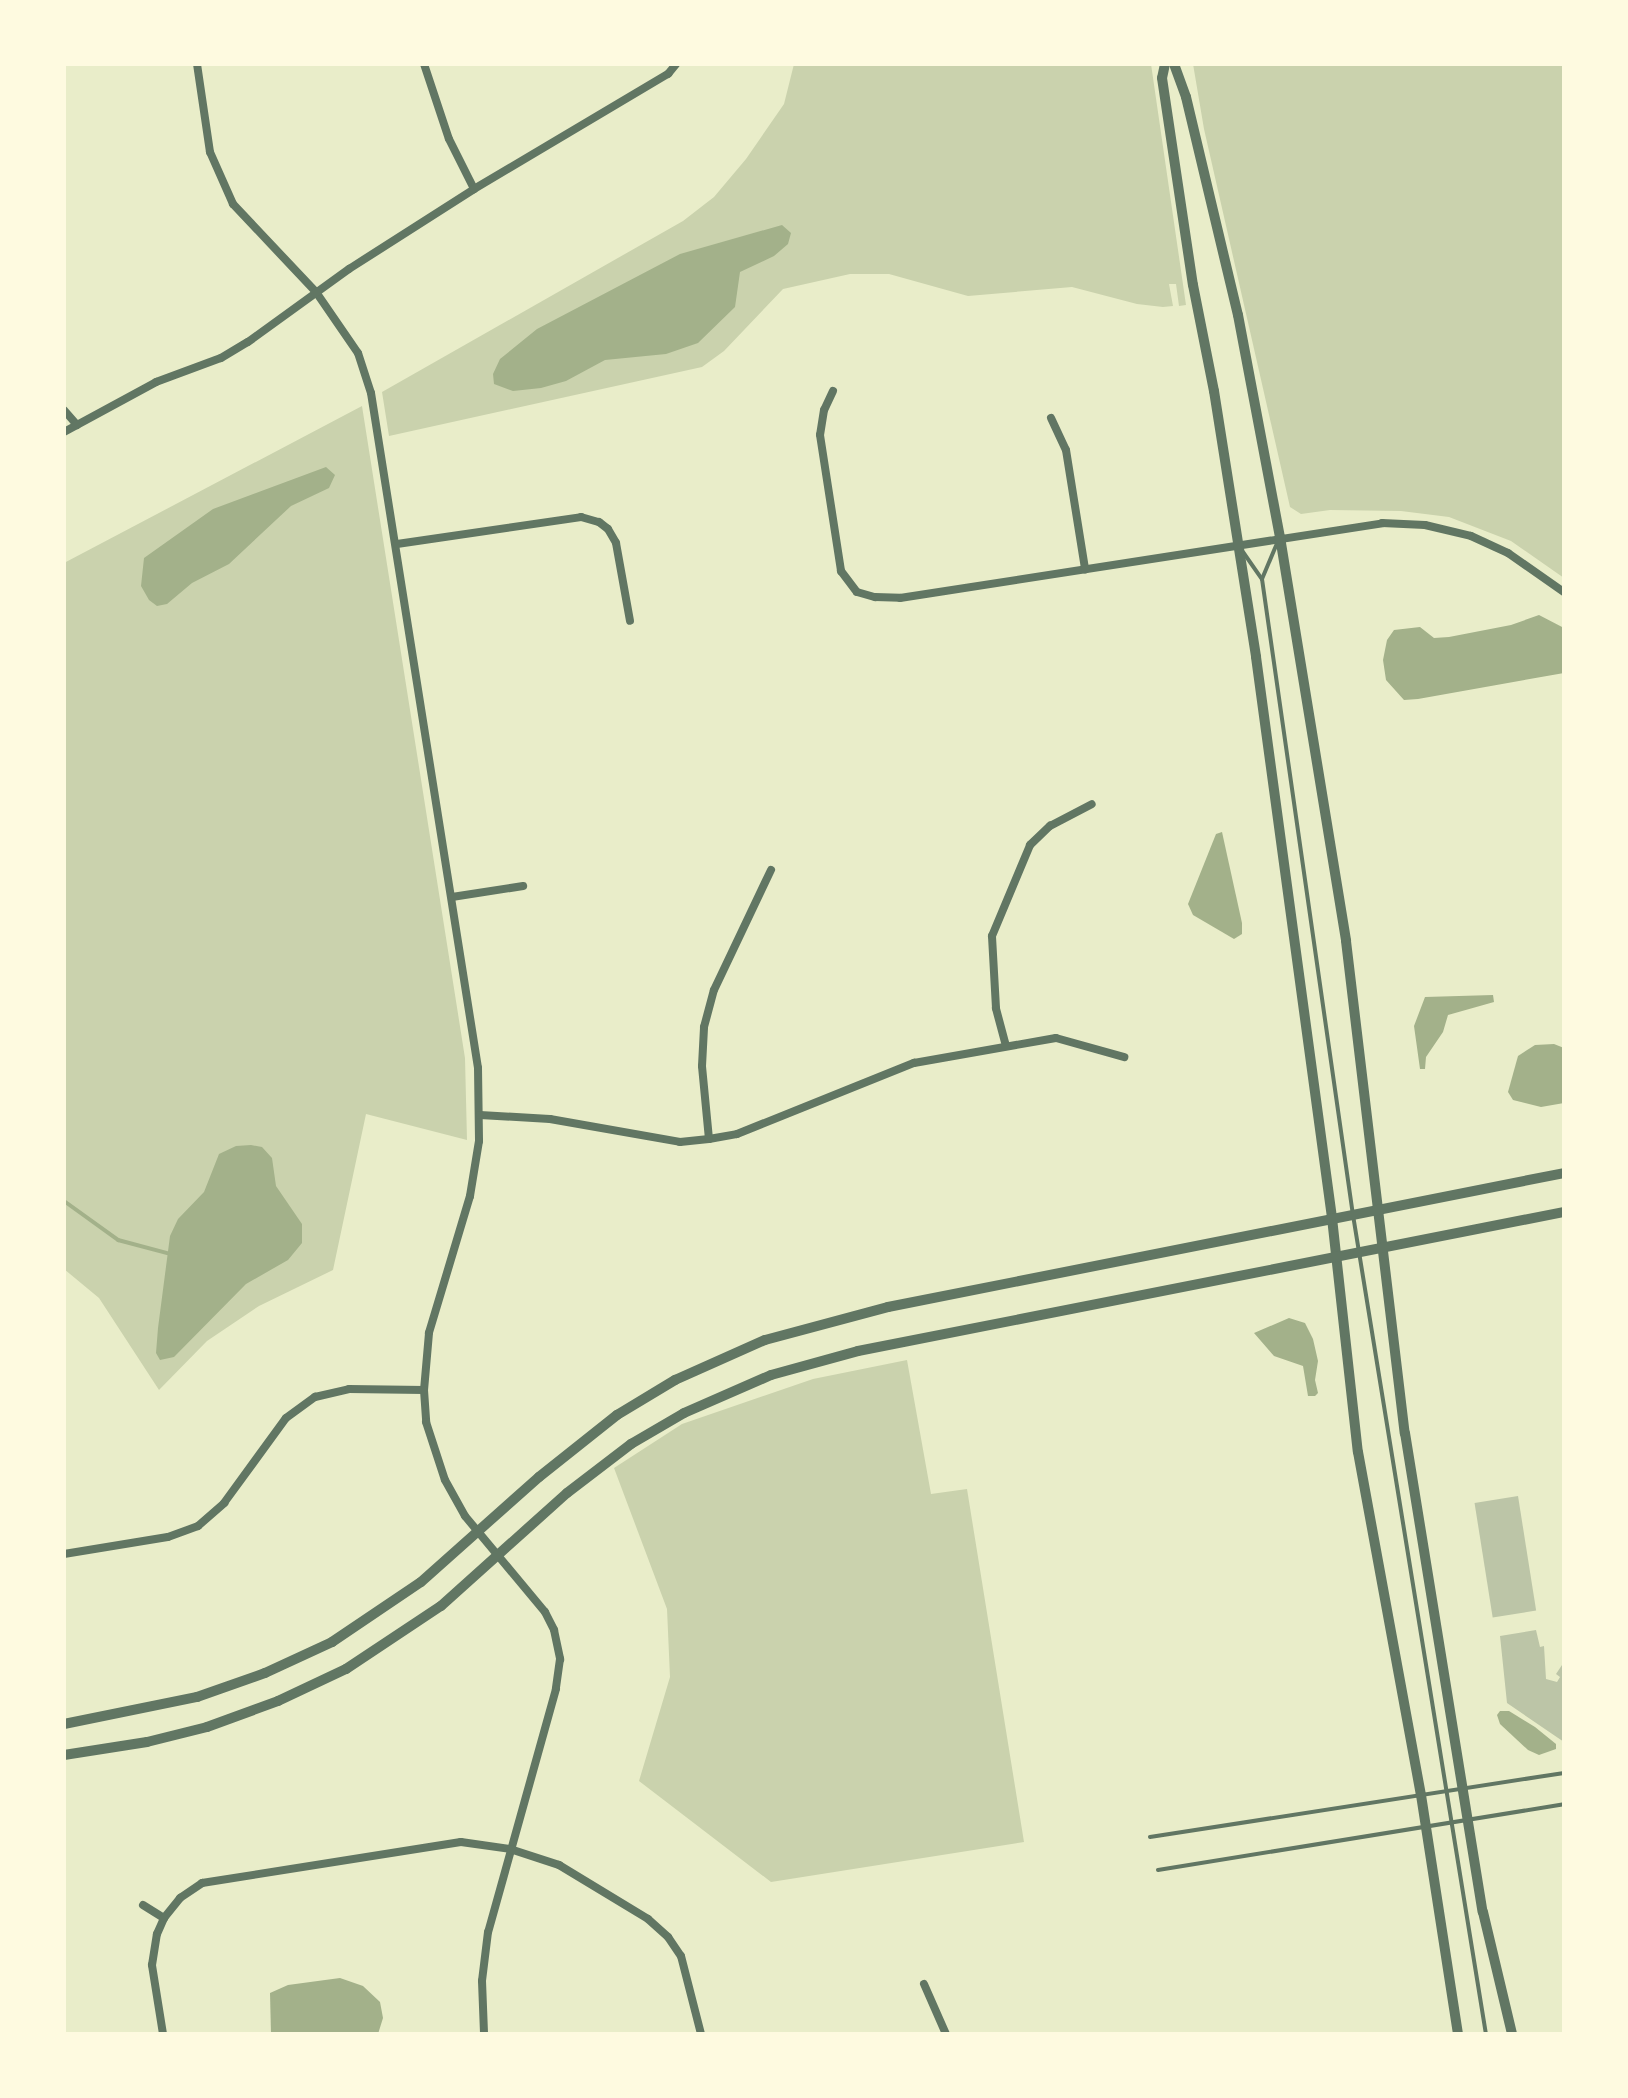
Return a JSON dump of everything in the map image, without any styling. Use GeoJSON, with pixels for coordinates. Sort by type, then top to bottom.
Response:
{"type":"FeatureCollection","features":[{"type":"Feature","properties":{"kind":"street"},"geometry":{"type":"LineString","coordinates":[[197,64],[210,152],[233,204],[316,292],[358,353],[365,376],[397,544],[478,1068],[480,1115],[470,1196],[429,1333],[424,1390],[432,1449],[451,1492],[478,1534],[545,1612],[554,1630],[560,1659],[556,1689],[488,1932],[482,1981],[484,2034]]}},
{"type":"Feature","properties":{"kind":"street"},"geometry":{"type":"LineString","coordinates":[[424,64],[449,139],[474,189]]}},
{"type":"Feature","properties":{"kind":"street"},"geometry":{"type":"LineString","coordinates":[[64,432],[156,382],[221,358],[474,189],[668,74],[676,64]]}},
{"type":"Feature","properties":{"kind":"street"},"geometry":{"type":"LineString","coordinates":[[1165,64],[1162,78],[1238,545],[1332,1218],[1358,1452],[1421,1795],[1458,2034]]}},
{"type":"Feature","properties":{"kind":"street"},"geometry":{"type":"LineString","coordinates":[[1174,64],[1186,97],[1238,315],[1280,537],[1331,837],[1380,1210],[1405,1433],[1483,1912],[1512,2034]]}},
{"type":"Feature","properties":{"kind":"street"},"geometry":{"type":"LineString","coordinates":[[833,391],[824,410],[820,435],[841,571],[857,592],[900,598],[1382,523],[1447,529],[1508,553],[1564,592]]}},
{"type":"Feature","properties":{"kind":"street"},"geometry":{"type":"LineString","coordinates":[[64,410],[77,425]]}},
{"type":"Feature","properties":{"kind":"street"},"geometry":{"type":"LineString","coordinates":[[1051,418],[1066,450],[1085,569]]}},
{"type":"Feature","properties":{"kind":"street"},"geometry":{"type":"LineString","coordinates":[[397,544],[581,517],[599,522],[608,529],[616,543],[630,621]]}},
{"type":"Feature","properties":{"kind":"street"},"geometry":{"type":"LineString","coordinates":[[1006,1046],[996,1008],[992,936],[1030,845],[1050,826],[1092,804]]}},
{"type":"Feature","properties":{"kind":"street"},"geometry":{"type":"LineString","coordinates":[[709,1139],[702,1066],[704,1027],[714,990],[771,870]]}},
{"type":"Feature","properties":{"kind":"street"},"geometry":{"type":"LineString","coordinates":[[452,897],[523,886]]}},
{"type":"Feature","properties":{"kind":"street"},"geometry":{"type":"LineString","coordinates":[[480,1115],[550,1119],[680,1142],[737,1134],[914,1063],[1056,1038],[1124,1057]]}},
{"type":"Feature","properties":{"kind":"street"},"geometry":{"type":"LineString","coordinates":[[64,1724],[186,1700],[298,1659],[390,1605],[478,1534],[539,1477],[617,1415],[675,1380],[765,1340],[876,1309],[1564,1173]]}},
{"type":"Feature","properties":{"kind":"street"},"geometry":{"type":"LineString","coordinates":[[64,1755],[174,1736],[241,1716],[300,1691],[411,1629],[567,1493],[631,1444],[684,1413],[771,1375],[858,1351],[1564,1212]]}},
{"type":"Feature","properties":{"kind":"street"},"geometry":{"type":"LineString","coordinates":[[64,1554],[168,1537],[198,1526],[224,1503],[286,1418],[315,1397],[349,1389],[424,1390]]}},
{"type":"Feature","properties":{"kind":"street"},"geometry":{"type":"LineString","coordinates":[[163,2034],[152,1965],[164,1918],[191,1891],[219,1878],[461,1842],[510,1849],[579,1876],[648,1919],[668,1937],[681,1956],[701,2034]]}},
{"type":"Feature","properties":{"kind":"street"},"geometry":{"type":"LineString","coordinates":[[143,1905],[164,1918]]}},
{"type":"Feature","properties":{"kind":"street"},"geometry":{"type":"LineString","coordinates":[[924,1984],[946,2034]]}},
{"type":"Feature","properties":{"kind":"lane"},"geometry":{"type":"LineString","coordinates":[[1262,579],[1280,537]]}},
{"type":"Feature","properties":{"kind":"lane"},"geometry":{"type":"LineString","coordinates":[[1238,545],[1262,579],[1353,1215],[1486,2034]]}},
{"type":"Feature","properties":{"kind":"lane"},"geometry":{"type":"LineString","coordinates":[[1150,1837],[1564,1773]]}},
{"type":"Feature","properties":{"kind":"lane"},"geometry":{"type":"LineString","coordinates":[[1158,1870],[1564,1804]]}},
{"type":"Feature","properties":{"kind":"shaded area"},"geometry":{"type":"Polygon","coordinates":[[[794,64],[1151,64],[1186,305],[1179,306],[1176,284],[1169,284],[1173,306],[1163,307],[1137,304],[1072,287],[968,296],[889,274],[850,274],[783,289],[724,351],[702,367],[389,436],[382,392],[683,221],[714,197],[746,159],[784,104],[794,64]]]}},
{"type":"Feature","properties":{"kind":"shaded area"},"geometry":{"type":"Polygon","coordinates":[[[1193,64],[1564,64],[1564,578],[1511,541],[1449,517],[1401,511],[1330,510],[1301,514],[1290,507],[1204,129],[1193,64]]]}},
{"type":"Feature","properties":{"kind":"shaded area"},"geometry":{"type":"Polygon","coordinates":[[[782,225],[791,233],[788,244],[774,256],[740,272],[735,307],[698,343],[666,354],[605,360],[566,381],[541,388],[513,391],[494,384],[493,374],[500,359],[537,329],[680,254],[782,225]]]}},
{"type":"Feature","properties":{"kind":"shaded area"},"geometry":{"type":"Polygon","coordinates":[[[362,406],[465,1058],[467,1140],[366,1114],[333,1270],[259,1306],[207,1341],[159,1390],[99,1298],[64,1269],[64,563],[362,406]]]}},
{"type":"Feature","properties":{"kind":"shaded area"},"geometry":{"type":"Polygon","coordinates":[[[326,467],[335,475],[329,488],[291,506],[229,564],[192,583],[167,604],[157,606],[149,600],[141,586],[144,558],[213,509],[326,467]]]}},
{"type":"Feature","properties":{"kind":"shaded area"},"geometry":{"type":"Polygon","coordinates":[[[1539,615],[1564,628],[1564,673],[1404,700],[1386,680],[1383,660],[1387,640],[1394,630],[1420,627],[1434,638],[1449,637],[1511,625],[1539,615]]]}},
{"type":"Feature","properties":{"kind":"shaded area"},"geometry":{"type":"Polygon","coordinates":[[[1222,832],[1242,923],[1242,934],[1234,939],[1193,915],[1188,904],[1216,834],[1222,832]]]}},
{"type":"Feature","properties":{"kind":"shaded area"},"geometry":{"type":"Polygon","coordinates":[[[1493,995],[1494,1002],[1448,1015],[1443,1032],[1426,1057],[1425,1069],[1420,1069],[1414,1026],[1425,997],[1493,995]]]}},
{"type":"Feature","properties":{"kind":"shaded area"},"geometry":{"type":"Polygon","coordinates":[[[1554,1044],[1564,1048],[1564,1103],[1541,1107],[1513,1100],[1508,1092],[1518,1056],[1535,1045],[1554,1044]]]}},
{"type":"Feature","properties":{"kind":"shaded area"},"geometry":{"type":"Polygon","coordinates":[[[236,1146],[262,1147],[272,1158],[276,1186],[302,1224],[302,1243],[288,1260],[246,1284],[174,1357],[160,1360],[156,1353],[158,1328],[170,1236],[178,1219],[204,1192],[219,1154],[236,1146]]]}},
{"type":"Feature","properties":{"kind":"shaded area"},"geometry":{"type":"Polygon","coordinates":[[[1289,1318],[1305,1323],[1313,1339],[1318,1361],[1315,1380],[1318,1393],[1315,1396],[1308,1396],[1303,1366],[1274,1356],[1254,1333],[1289,1318]]]}},
{"type":"Feature","properties":{"kind":"shaded area"},"geometry":{"type":"Polygon","coordinates":[[[907,1360],[931,1494],[967,1489],[1024,1842],[771,1882],[639,1781],[670,1677],[667,1609],[614,1468],[682,1424],[813,1379],[907,1360]]]}},
{"type":"Feature","properties":{"kind":"shaded area"},"geometry":{"type":"Polygon","coordinates":[[[1500,1711],[1509,1711],[1535,1727],[1556,1744],[1556,1749],[1539,1755],[1528,1750],[1500,1724],[1497,1715],[1500,1711]]]}},
{"type":"Feature","properties":{"kind":"shaded area"},"geometry":{"type":"Polygon","coordinates":[[[340,1978],[363,1986],[380,2002],[383,2018],[378,2034],[271,2034],[270,1993],[288,1985],[340,1978]]]}},
{"type":"Feature","properties":{"kind":"building"},"geometry":{"type":"Polygon","coordinates":[[[1518,1496],[1536,1611],[1493,1617],[1475,1503],[1518,1496]]]}},
{"type":"Feature","properties":{"kind":"building"},"geometry":{"type":"Polygon","coordinates":[[[1536,1630],[1540,1647],[1544,1646],[1546,1679],[1557,1682],[1560,1677],[1556,1674],[1564,1662],[1564,1742],[1507,1703],[1500,1636],[1536,1630]]]}},
{"type":"Feature","properties":{"kind":"waterway"},"geometry":{"type":"LineString","coordinates":[[64,1201],[118,1240],[167,1253]]}}]}
